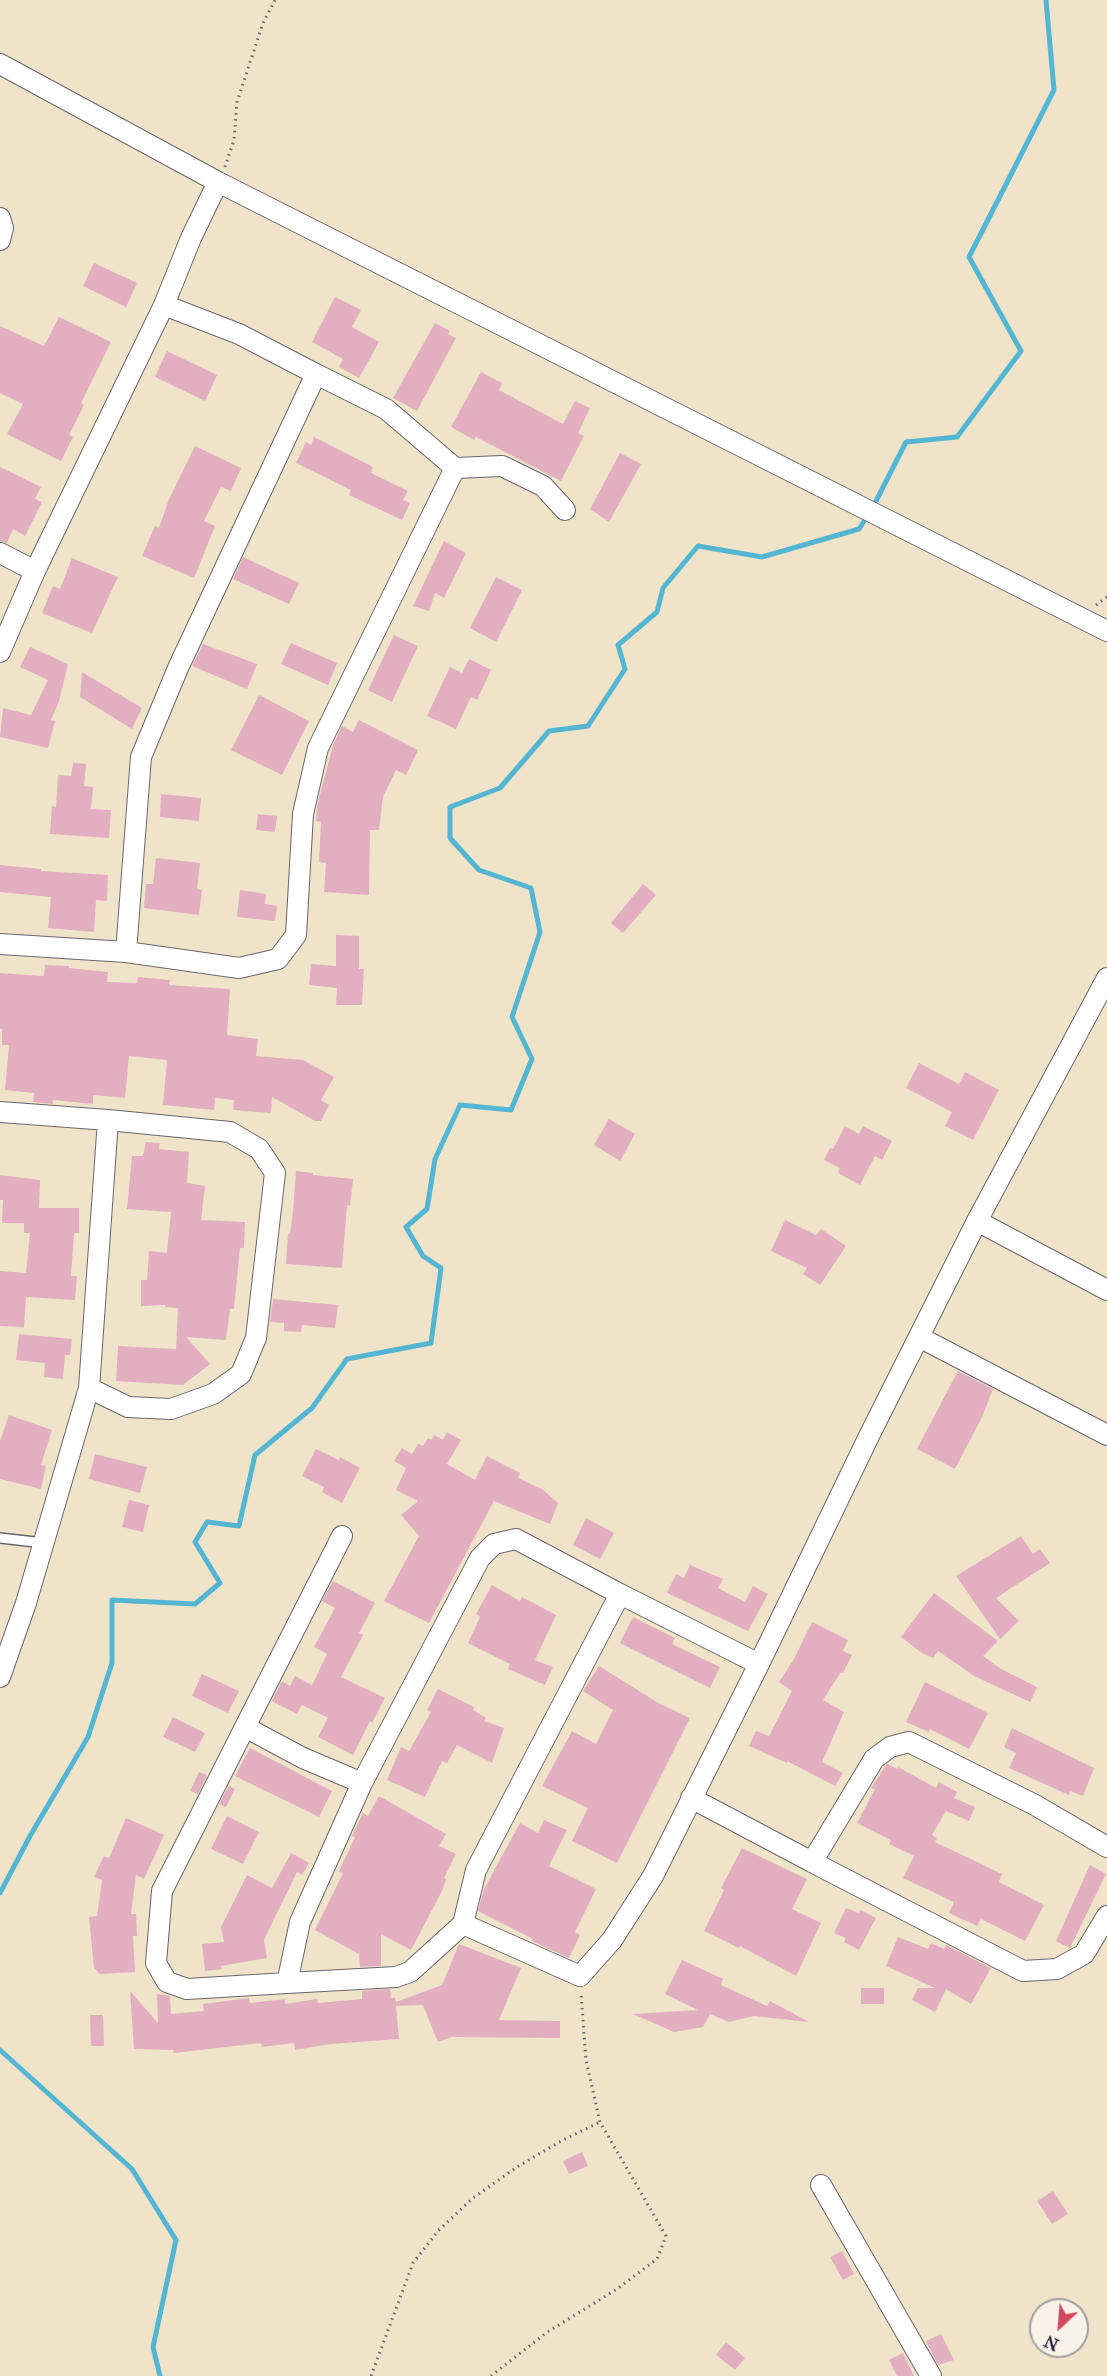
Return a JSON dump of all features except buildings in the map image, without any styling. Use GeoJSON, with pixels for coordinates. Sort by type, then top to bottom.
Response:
{"type":"FeatureCollection","features":[{"type":"Feature","properties":{"kind":"street"},"geometry":{"type":"LineString","coordinates":[[0,64],[218,182],[1107,632]]}},
{"type":"Feature","properties":{"kind":"street"},"geometry":{"type":"LineString","coordinates":[[0,652],[35,571],[164,305],[191,238],[218,182]]}},
{"type":"Feature","properties":{"kind":"street"},"geometry":{"type":"LineString","coordinates":[[0,218],[3,228],[0,240]]}},
{"type":"Feature","properties":{"kind":"street"},"geometry":{"type":"LineString","coordinates":[[164,305],[239,334],[387,409],[455,468],[502,466],[543,486],[565,510]]}},
{"type":"Feature","properties":{"kind":"street"},"geometry":{"type":"LineString","coordinates":[[126,952],[141,758],[178,668],[316,374]]}},
{"type":"Feature","properties":{"kind":"street"},"geometry":{"type":"LineString","coordinates":[[0,944],[126,952],[239,968],[278,959],[296,935],[303,814],[318,748],[455,468]]}},
{"type":"Feature","properties":{"kind":"street"},"geometry":{"type":"LineString","coordinates":[[0,553],[35,571]]}},
{"type":"Feature","properties":{"kind":"street"},"geometry":{"type":"LineString","coordinates":[[463,1924],[580,1977],[612,1940],[653,1875],[977,1221],[1104,991]]}},
{"type":"Feature","properties":{"kind":"street"},"geometry":{"type":"LineString","coordinates":[[0,1112],[230,1132],[260,1149],[275,1173],[256,1338],[241,1374],[213,1394],[171,1409],[128,1407],[89,1388]]}},
{"type":"Feature","properties":{"kind":"street"},"geometry":{"type":"LineString","coordinates":[[0,1677],[26,1603],[89,1388],[108,1120]]}},
{"type":"Feature","properties":{"kind":"street"},"geometry":{"type":"LineString","coordinates":[[977,1221],[1107,1290]]}},
{"type":"Feature","properties":{"kind":"street"},"geometry":{"type":"LineString","coordinates":[[919,1337],[1107,1435]]}},
{"type":"Feature","properties":{"kind":"street"},"geometry":{"type":"LineString","coordinates":[[342,1536],[162,1891],[156,1963],[167,1982],[187,1989],[396,1977],[410,1972],[463,1924],[476,1870],[620,1594]]}},
{"type":"Feature","properties":{"kind":"street"},"geometry":{"type":"LineString","coordinates":[[287,1983],[300,1922],[362,1783],[480,1558],[494,1544],[516,1539],[759,1664]]}},
{"type":"Feature","properties":{"kind":"street"},"geometry":{"type":"LineString","coordinates":[[245,1727],[303,1758],[362,1783]]}},
{"type":"Feature","properties":{"kind":"street"},"geometry":{"type":"LineString","coordinates":[[812,1862],[874,1759],[890,1747],[909,1742],[1035,1805],[1107,1847]]}},
{"type":"Feature","properties":{"kind":"street"},"geometry":{"type":"LineString","coordinates":[[692,1798],[1023,1971],[1057,1969],[1084,1954],[1107,1916]]}},
{"type":"Feature","properties":{"kind":"street"},"geometry":{"type":"LineString","coordinates":[[821,2185],[932,2376]]}},
{"type":"Feature","properties":{"kind":"lane"},"geometry":{"type":"LineString","coordinates":[[0,1538],[44,1543]]}},
{"type":"Feature","properties":{"kind":"path"},"geometry":{"type":"LineString","coordinates":[[218,182],[229,160],[234,140],[237,102],[263,23],[275,0]]}},
{"type":"Feature","properties":{"kind":"path"},"geometry":{"type":"LineString","coordinates":[[491,2376],[546,2333],[617,2289],[657,2259],[666,2236],[600,2122],[586,2060],[580,1977]]}},
{"type":"Feature","properties":{"kind":"path"},"geometry":{"type":"LineString","coordinates":[[371,2376],[413,2263],[438,2231],[473,2198],[517,2167],[561,2141],[600,2122]]}},
{"type":"Feature","properties":{"kind":"waterway"},"geometry":{"type":"LineString","coordinates":[[873,507],[906,442],[957,437],[1021,351],[969,257],[1054,90],[1046,0]]}},
{"type":"Feature","properties":{"kind":"waterway"},"geometry":{"type":"LineString","coordinates":[[0,1893],[30,1836],[88,1737],[112,1663],[112,1600],[195,1604],[220,1583],[195,1542],[207,1522],[239,1526],[255,1455],[312,1408],[347,1359],[431,1343],[441,1268],[423,1256],[406,1227],[427,1209],[435,1159],[460,1105],[511,1110],[532,1059],[512,1017],[540,932],[531,888],[479,870],[450,838],[450,807],[500,788],[549,731],[588,726],[625,669],[618,645],[657,612],[663,588],[698,546],[762,557],[859,529],[868,515]]}},
{"type":"Feature","properties":{"kind":"waterway"},"geometry":{"type":"LineString","coordinates":[[0,2050],[132,2169],[176,2240],[153,2347],[160,2376]]}}]}
